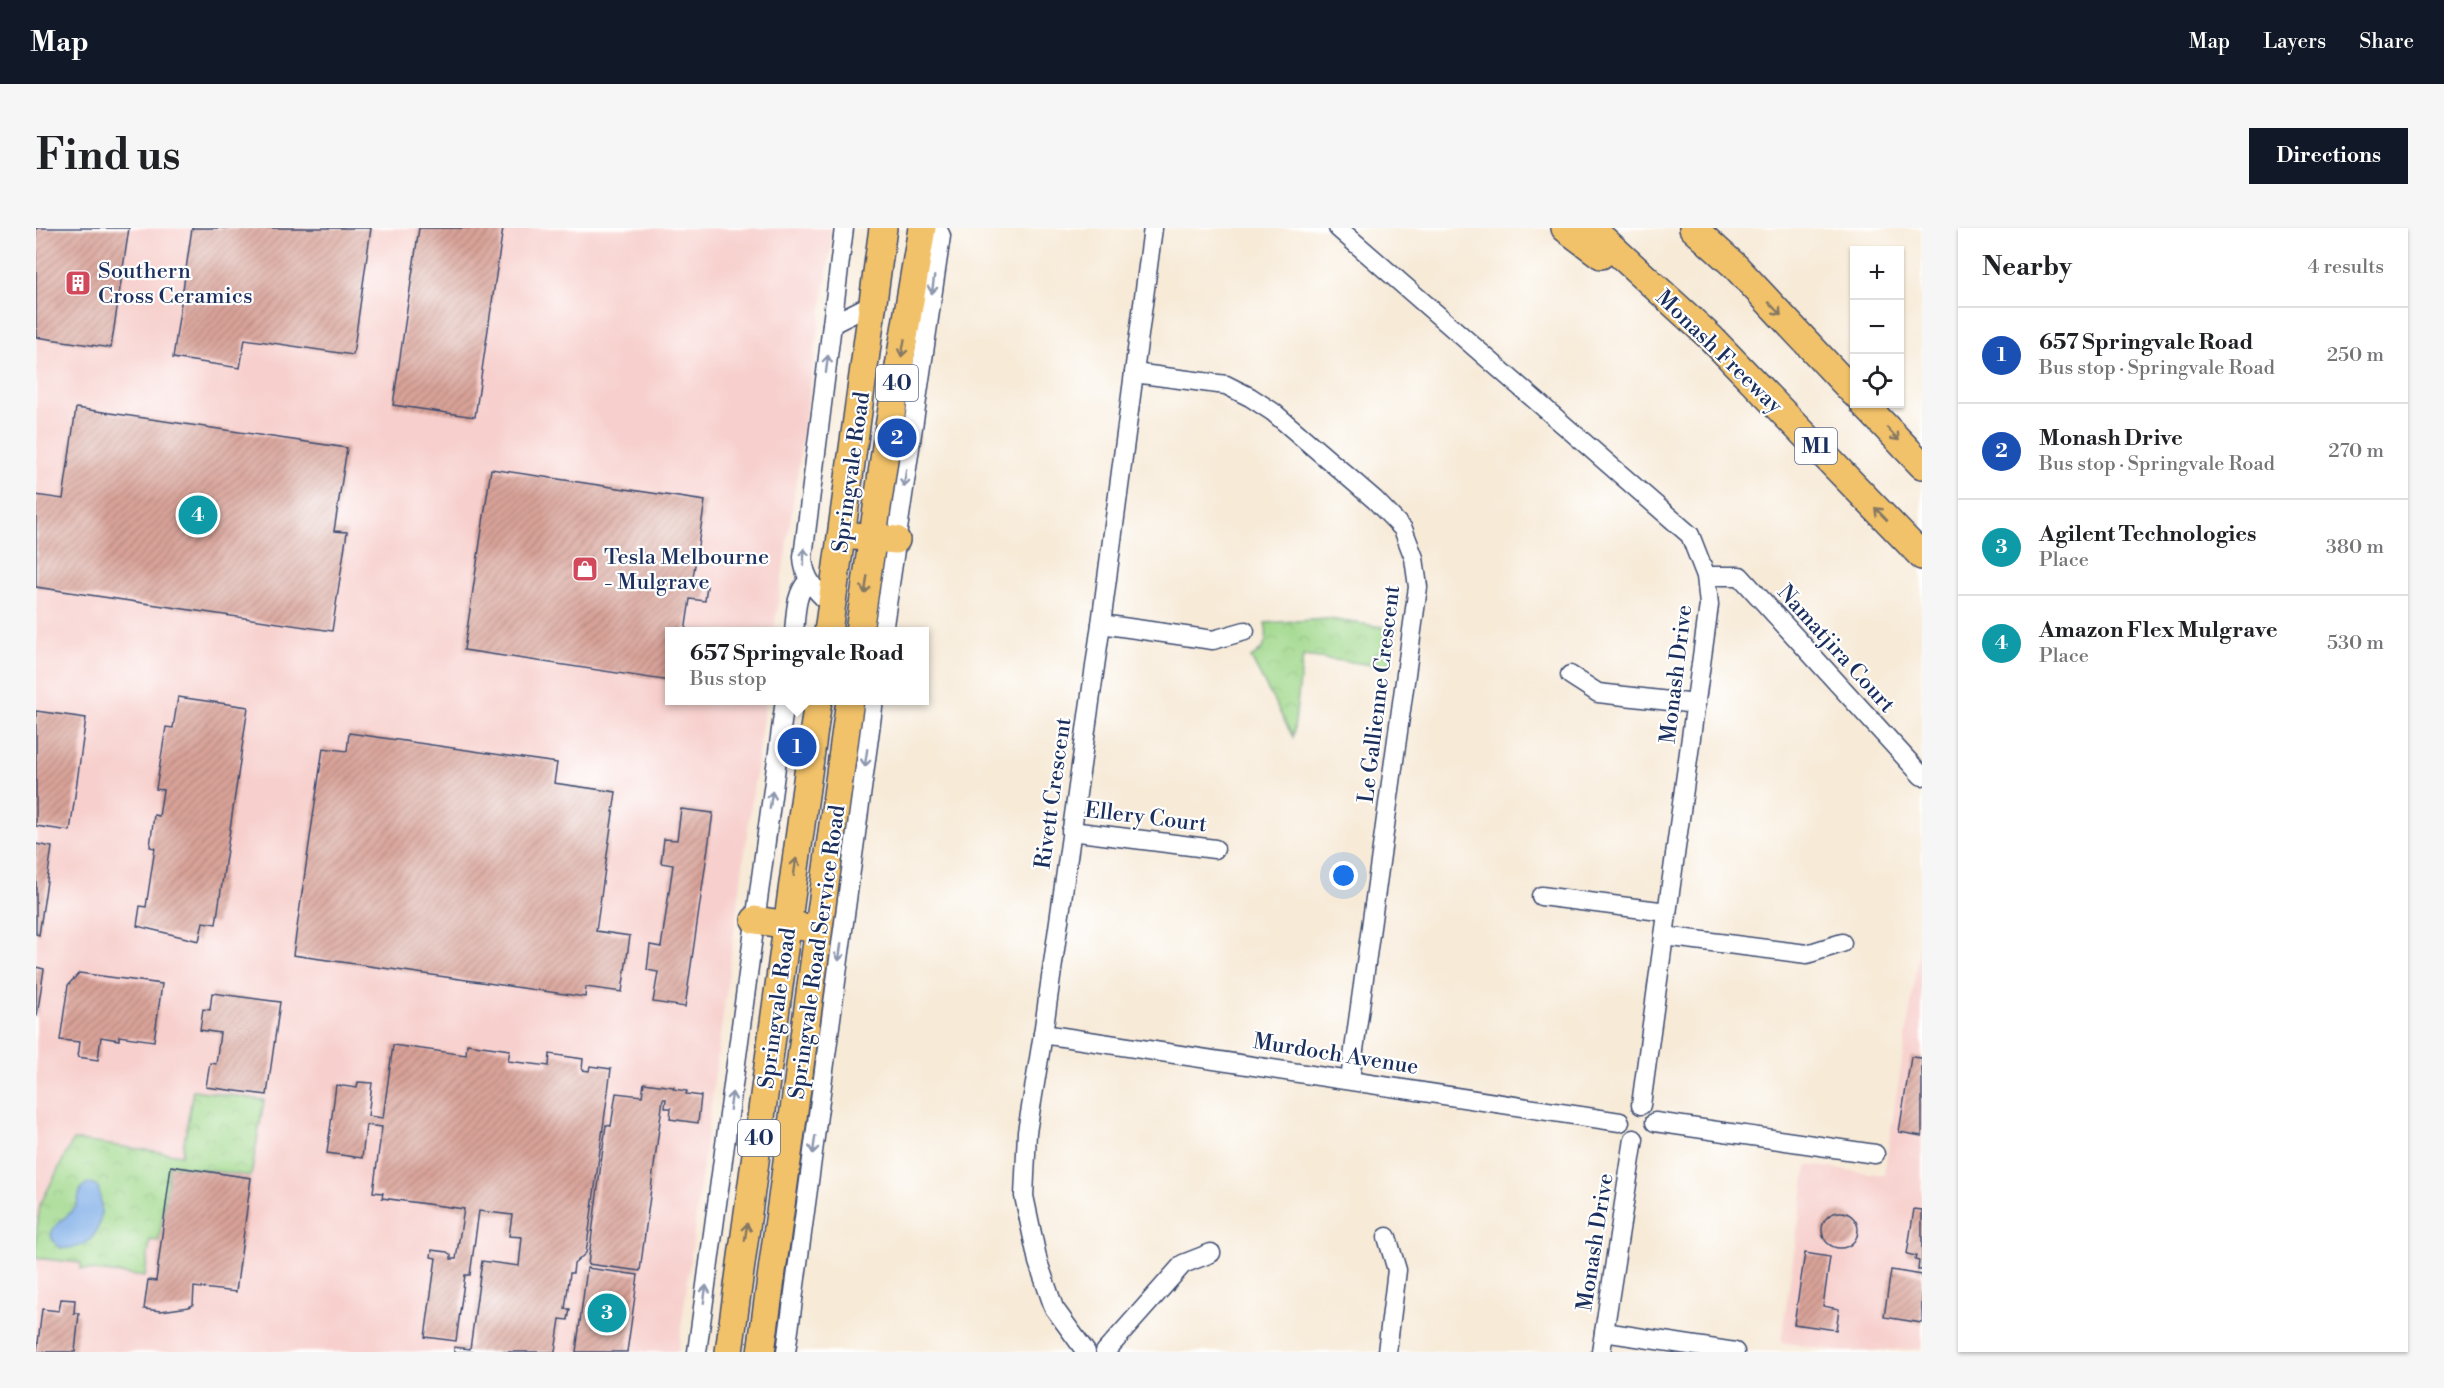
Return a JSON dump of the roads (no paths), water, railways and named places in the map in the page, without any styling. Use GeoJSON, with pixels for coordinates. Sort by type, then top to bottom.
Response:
{"type":"FeatureCollection","features":[{"type":"Feature","properties":{"kind":"highway","name":"Springvale Road"},"geometry":{"type":"LineString","coordinates":[[830,619],[883,228]]}},
{"type":"Feature","properties":{"kind":"highway","name":"Springvale Road"},"geometry":{"type":"LineString","coordinates":[[860,627],[884,539],[922,228]]}},
{"type":"Feature","properties":{"kind":"highway"},"geometry":{"type":"LineString","coordinates":[[1565,228],[1710,337]]}},
{"type":"Feature","properties":{"kind":"highway","name":"Monash Freeway"},"geometry":{"type":"LineString","coordinates":[[1591,228],[1710,337],[1922,556]]}},
{"type":"Feature","properties":{"kind":"highway"},"geometry":{"type":"LineString","coordinates":[[1693,228],[1735,266]]}},
{"type":"Feature","properties":{"kind":"highway"},"geometry":{"type":"LineString","coordinates":[[1701,228],[1850,389]]}},
{"type":"Feature","properties":{"kind":"highway"},"geometry":{"type":"LineString","coordinates":[[1868,408],[1922,465]]}},
{"type":"Feature","properties":{"kind":"highway"},"geometry":{"type":"LineString","coordinates":[[841,534],[884,539]]}},
{"type":"Feature","properties":{"kind":"highway","name":"Springvale Road"},"geometry":{"type":"LineString","coordinates":[[729,1352],[817,705]]}},
{"type":"Feature","properties":{"kind":"highway","name":"Springvale Road"},"geometry":{"type":"LineString","coordinates":[[761,1352],[813,1063],[819,929],[848,705]]}},
{"type":"Feature","properties":{"kind":"highway"},"geometry":{"type":"LineString","coordinates":[[755,920],[819,929]]}},
{"type":"Feature","properties":{"kind":"street","name":"Springvale Road"},"geometry":{"type":"LineString","coordinates":[[830,619],[808,581],[803,557],[844,228]]}},
{"type":"Feature","properties":{"kind":"street"},"geometry":{"type":"LineString","coordinates":[[883,627],[884,539],[940,236],[937,228]]}},
{"type":"Feature","properties":{"kind":"street","name":"Rivett Crescent"},"geometry":{"type":"LineString","coordinates":[[1086,1352],[1054,1308],[1038,1262],[1024,1196],[1027,1132],[1101,624],[1153,228]]}},
{"type":"Feature","properties":{"kind":"street","name":"Monash Drive"},"geometry":{"type":"LineString","coordinates":[[1338,228],[1690,535],[1706,576],[1709,605],[1641,1105]]}},
{"type":"Feature","properties":{"kind":"street"},"geometry":{"type":"LineString","coordinates":[[832,324],[872,304]]}},
{"type":"Feature","properties":{"kind":"street","name":"Le Gallienne Crescent"},"geometry":{"type":"LineString","coordinates":[[1134,373],[1226,385],[1250,396],[1274,412],[1375,500],[1403,529],[1414,558],[1418,587],[1350,1080]]}},
{"type":"Feature","properties":{"kind":"street","name":"Namatjira Court"},"geometry":{"type":"LineString","coordinates":[[1706,576],[1740,576],[1922,777]]}},
{"type":"Feature","properties":{"kind":"street"},"geometry":{"type":"LineString","coordinates":[[795,627],[798,599],[803,586],[808,581]]}},
{"type":"Feature","properties":{"kind":"street"},"geometry":{"type":"LineString","coordinates":[[1101,624],[1213,640],[1245,631]]}},
{"type":"Feature","properties":{"kind":"street"},"geometry":{"type":"LineString","coordinates":[[1570,675],[1598,693],[1696,704]]}},
{"type":"Feature","properties":{"kind":"street","name":"Springvale Road"},"geometry":{"type":"LineString","coordinates":[[755,920],[784,705]]}},
{"type":"Feature","properties":{"kind":"street","name":"Springvale Road Service Road"},"geometry":{"type":"LineString","coordinates":[[786,1352],[813,1063],[873,705]]}},
{"type":"Feature","properties":{"kind":"street","name":"Ellery Court"},"geometry":{"type":"LineString","coordinates":[[1071,831],[1215,849]]}},
{"type":"Feature","properties":{"kind":"street"},"geometry":{"type":"LineString","coordinates":[[1541,896],[1667,912]]}},
{"type":"Feature","properties":{"kind":"street"},"geometry":{"type":"LineString","coordinates":[[697,1352],[755,920]]}},
{"type":"Feature","properties":{"kind":"street"},"geometry":{"type":"LineString","coordinates":[[1664,936],[1807,954],[1842,943]]}},
{"type":"Feature","properties":{"kind":"street","name":"Murdoch Avenue"},"geometry":{"type":"LineString","coordinates":[[1043,1034],[1620,1122]]}},
{"type":"Feature","properties":{"kind":"street"},"geometry":{"type":"LineString","coordinates":[[1641,1105],[1651,1111],[1656,1122],[1652,1133],[1647,1137],[1634,1140],[1624,1133],[1620,1122],[1628,1108],[1641,1105]]}},
{"type":"Feature","properties":{"kind":"street"},"geometry":{"type":"LineString","coordinates":[[1656,1122],[1875,1154]]}},
{"type":"Feature","properties":{"kind":"street","name":"Monash Drive"},"geometry":{"type":"LineString","coordinates":[[1601,1352],[1634,1140]]}},
{"type":"Feature","properties":{"kind":"street"},"geometry":{"type":"LineString","coordinates":[[1387,1237],[1397,1270],[1387,1352]]}},
{"type":"Feature","properties":{"kind":"street"},"geometry":{"type":"LineString","coordinates":[[1105,1352],[1183,1264],[1211,1253]]}},
{"type":"Feature","properties":{"kind":"street"},"geometry":{"type":"LineString","coordinates":[[1604,1332],[1735,1352]]}},
{"type":"Feature","properties":{"kind":"water"},"geometry":{"type":"Polygon","coordinates":[[[88,1183],[98,1187],[101,1210],[97,1230],[84,1244],[74,1248],[61,1248],[54,1242],[51,1236],[52,1231],[75,1208],[80,1191],[88,1183]]]}},
{"type":"Feature","properties":{"kind":"place","name":"Southern Cross Ceramics"},"geometry":{"type":"Point","coordinates":[78,283]}},
{"type":"Feature","properties":{"kind":"place","name":"Monash Drive"},"geometry":{"type":"Point","coordinates":[897,438]}},
{"type":"Feature","properties":{"kind":"place","name":"Amazon Flex Mulgrave"},"geometry":{"type":"Point","coordinates":[198,515]}},
{"type":"Feature","properties":{"kind":"place","name":"Tesla Melbourne - Mulgrave"},"geometry":{"type":"Point","coordinates":[585,569]}},
{"type":"Feature","properties":{"kind":"place","name":"657 Springvale Road"},"geometry":{"type":"Point","coordinates":[797,747]}},
{"type":"Feature","properties":{"kind":"place","name":"Agilent Technologies"},"geometry":{"type":"Point","coordinates":[607,1313]}}]}
